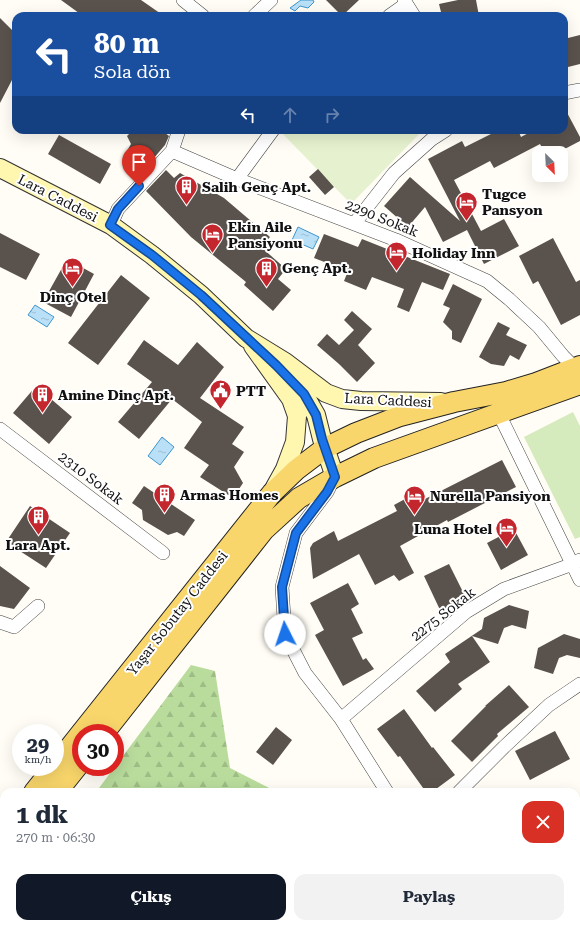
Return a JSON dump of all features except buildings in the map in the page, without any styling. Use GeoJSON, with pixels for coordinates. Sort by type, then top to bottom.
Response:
{"type":"FeatureCollection","features":[{"type":"Feature","properties":{"kind":"main road","name":"Lara Caddesi"},"geometry":{"type":"LineString","coordinates":[[454,402],[506,392],[536,383],[579,378]]}},
{"type":"Feature","properties":{"kind":"main road"},"geometry":{"type":"LineString","coordinates":[[111,724],[264,530],[299,498],[335,477],[374,458],[499,414],[579,378]]}},
{"type":"Feature","properties":{"kind":"main road","name":"Yaşar Sobutay Caddesi"},"geometry":{"type":"LineString","coordinates":[[88,724],[272,493],[296,470],[325,448],[356,433],[400,416],[454,402]]}},
{"type":"Feature","properties":{"kind":"main road","name":"Yaşar Sobutay Caddesi"},"geometry":{"type":"LineString","coordinates":[[64,755],[72,745]]}},
{"type":"Feature","properties":{"kind":"main road"},"geometry":{"type":"LineString","coordinates":[[60,788],[72,773]]}},
{"type":"Feature","properties":{"kind":"main road","name":"Yaşar Sobutay Caddesi"},"geometry":{"type":"LineString","coordinates":[[37,788],[47,776]]}},
{"type":"Feature","properties":{"kind":"street"},"geometry":{"type":"LineString","coordinates":[[184,0],[198,12]]}},
{"type":"Feature","properties":{"kind":"street"},"geometry":{"type":"LineString","coordinates":[[258,12],[271,0]]}},
{"type":"Feature","properties":{"kind":"street"},"geometry":{"type":"LineString","coordinates":[[394,12],[405,2],[411,12]]}},
{"type":"Feature","properties":{"kind":"street"},"geometry":{"type":"LineString","coordinates":[[568,92],[580,90]]}},
{"type":"Feature","properties":{"kind":"street"},"geometry":{"type":"LineString","coordinates":[[110,225],[118,209],[172,151],[178,134]]}},
{"type":"Feature","properties":{"kind":"street"},"geometry":{"type":"LineString","coordinates":[[237,178],[270,134]]}},
{"type":"Feature","properties":{"kind":"street"},"geometry":{"type":"LineString","coordinates":[[354,224],[394,172],[440,134]]}},
{"type":"Feature","properties":{"kind":"street","name":"2290 Sokak"},"geometry":{"type":"LineString","coordinates":[[172,151],[396,240],[487,282],[509,299],[539,328],[563,356],[579,378]]}},
{"type":"Feature","properties":{"kind":"street","name":"Lara Caddesi"},"geometry":{"type":"LineString","coordinates":[[0,168],[110,225],[152,255],[201,295],[246,338],[285,362],[326,393],[342,399],[361,401],[454,402]]}},
{"type":"Feature","properties":{"kind":"street"},"geometry":{"type":"LineString","coordinates":[[246,338],[304,394],[316,415],[335,477],[327,492],[296,533],[282,587],[285,634],[306,673],[341,719],[384,788]]}},
{"type":"Feature","properties":{"kind":"street"},"geometry":{"type":"LineString","coordinates":[[246,338],[291,398],[296,416],[295,442],[285,469],[272,493]]}},
{"type":"Feature","properties":{"kind":"street"},"geometry":{"type":"LineString","coordinates":[[499,414],[576,562],[580,580]]}},
{"type":"Feature","properties":{"kind":"street","name":"2310 Sokak"},"geometry":{"type":"LineString","coordinates":[[0,429],[163,554]]}},
{"type":"Feature","properties":{"kind":"street","name":"2275 Sokak"},"geometry":{"type":"LineString","coordinates":[[341,719],[466,612],[504,589],[576,562]]}},
{"type":"Feature","properties":{"kind":"street"},"geometry":{"type":"LineString","coordinates":[[0,622],[14,627],[38,606]]}},
{"type":"Feature","properties":{"kind":"street"},"geometry":{"type":"LineString","coordinates":[[463,788],[549,705],[580,684]]}},
{"type":"Feature","properties":{"kind":"green space"},"geometry":{"type":"Polygon","coordinates":[[[283,134],[419,134],[351,204],[283,134]]]}},
{"type":"Feature","properties":{"kind":"green space"},"geometry":{"type":"Polygon","coordinates":[[[573,412],[580,426],[580,537],[575,539],[524,437],[573,412]]]}},
{"type":"Feature","properties":{"kind":"green space"},"geometry":{"type":"Polygon","coordinates":[[[191,665],[215,671],[230,768],[269,788],[99,788],[108,776],[124,776],[124,755],[191,665]]]}},
{"type":"Feature","properties":{"kind":"water"},"geometry":{"type":"Polygon","coordinates":[[[301,0],[313,0],[314,2],[308,8],[300,6],[295,11],[290,8],[301,0]]]}},
{"type":"Feature","properties":{"kind":"water"},"geometry":{"type":"Polygon","coordinates":[[[298,227],[319,237],[313,249],[292,240],[298,227]]]}},
{"type":"Feature","properties":{"kind":"water"},"geometry":{"type":"Polygon","coordinates":[[[35,305],[54,317],[47,327],[28,315],[35,305]]]}},
{"type":"Feature","properties":{"kind":"water"},"geometry":{"type":"Polygon","coordinates":[[[162,437],[174,447],[160,465],[148,456],[162,437]]]}},
{"type":"Feature","properties":{"kind":"place","name":"Salih Genç Apt."},"geometry":{"type":"Point","coordinates":[187,206]}},
{"type":"Feature","properties":{"kind":"place","name":"Tugce Pansyon"},"geometry":{"type":"Point","coordinates":[467,222]}},
{"type":"Feature","properties":{"kind":"place","name":"Ekin Aile Pansiyonu"},"geometry":{"type":"Point","coordinates":[213,254]}},
{"type":"Feature","properties":{"kind":"place","name":"Holiday Inn"},"geometry":{"type":"Point","coordinates":[397,272]}},
{"type":"Feature","properties":{"kind":"place","name":"Dinç Otel"},"geometry":{"type":"Point","coordinates":[73,288]}},
{"type":"Feature","properties":{"kind":"place","name":"Genç Apt."},"geometry":{"type":"Point","coordinates":[267,288]}},
{"type":"Feature","properties":{"kind":"place","name":"PTT"},"geometry":{"type":"Point","coordinates":[221,410]}},
{"type":"Feature","properties":{"kind":"place","name":"Amine Dinç Apt."},"geometry":{"type":"Point","coordinates":[42,414]}},
{"type":"Feature","properties":{"kind":"place","name":"Armas Homes"},"geometry":{"type":"Point","coordinates":[165,514]}},
{"type":"Feature","properties":{"kind":"place","name":"Nurella Pansiyon"},"geometry":{"type":"Point","coordinates":[415,516]}},
{"type":"Feature","properties":{"kind":"place","name":"Lara Apt."},"geometry":{"type":"Point","coordinates":[38,536]}},
{"type":"Feature","properties":{"kind":"place","name":"Luna Hotel"},"geometry":{"type":"Point","coordinates":[507,548]}},
{"type":"Feature","properties":{"kind":"route"},"geometry":{"type":"LineString","coordinates":[[139,186],[118,209],[110,225],[152,255],[201,295],[276,365],[304,394],[316,415],[322,439],[335,477],[327,492],[296,533],[282,587],[285,634]]}}]}
